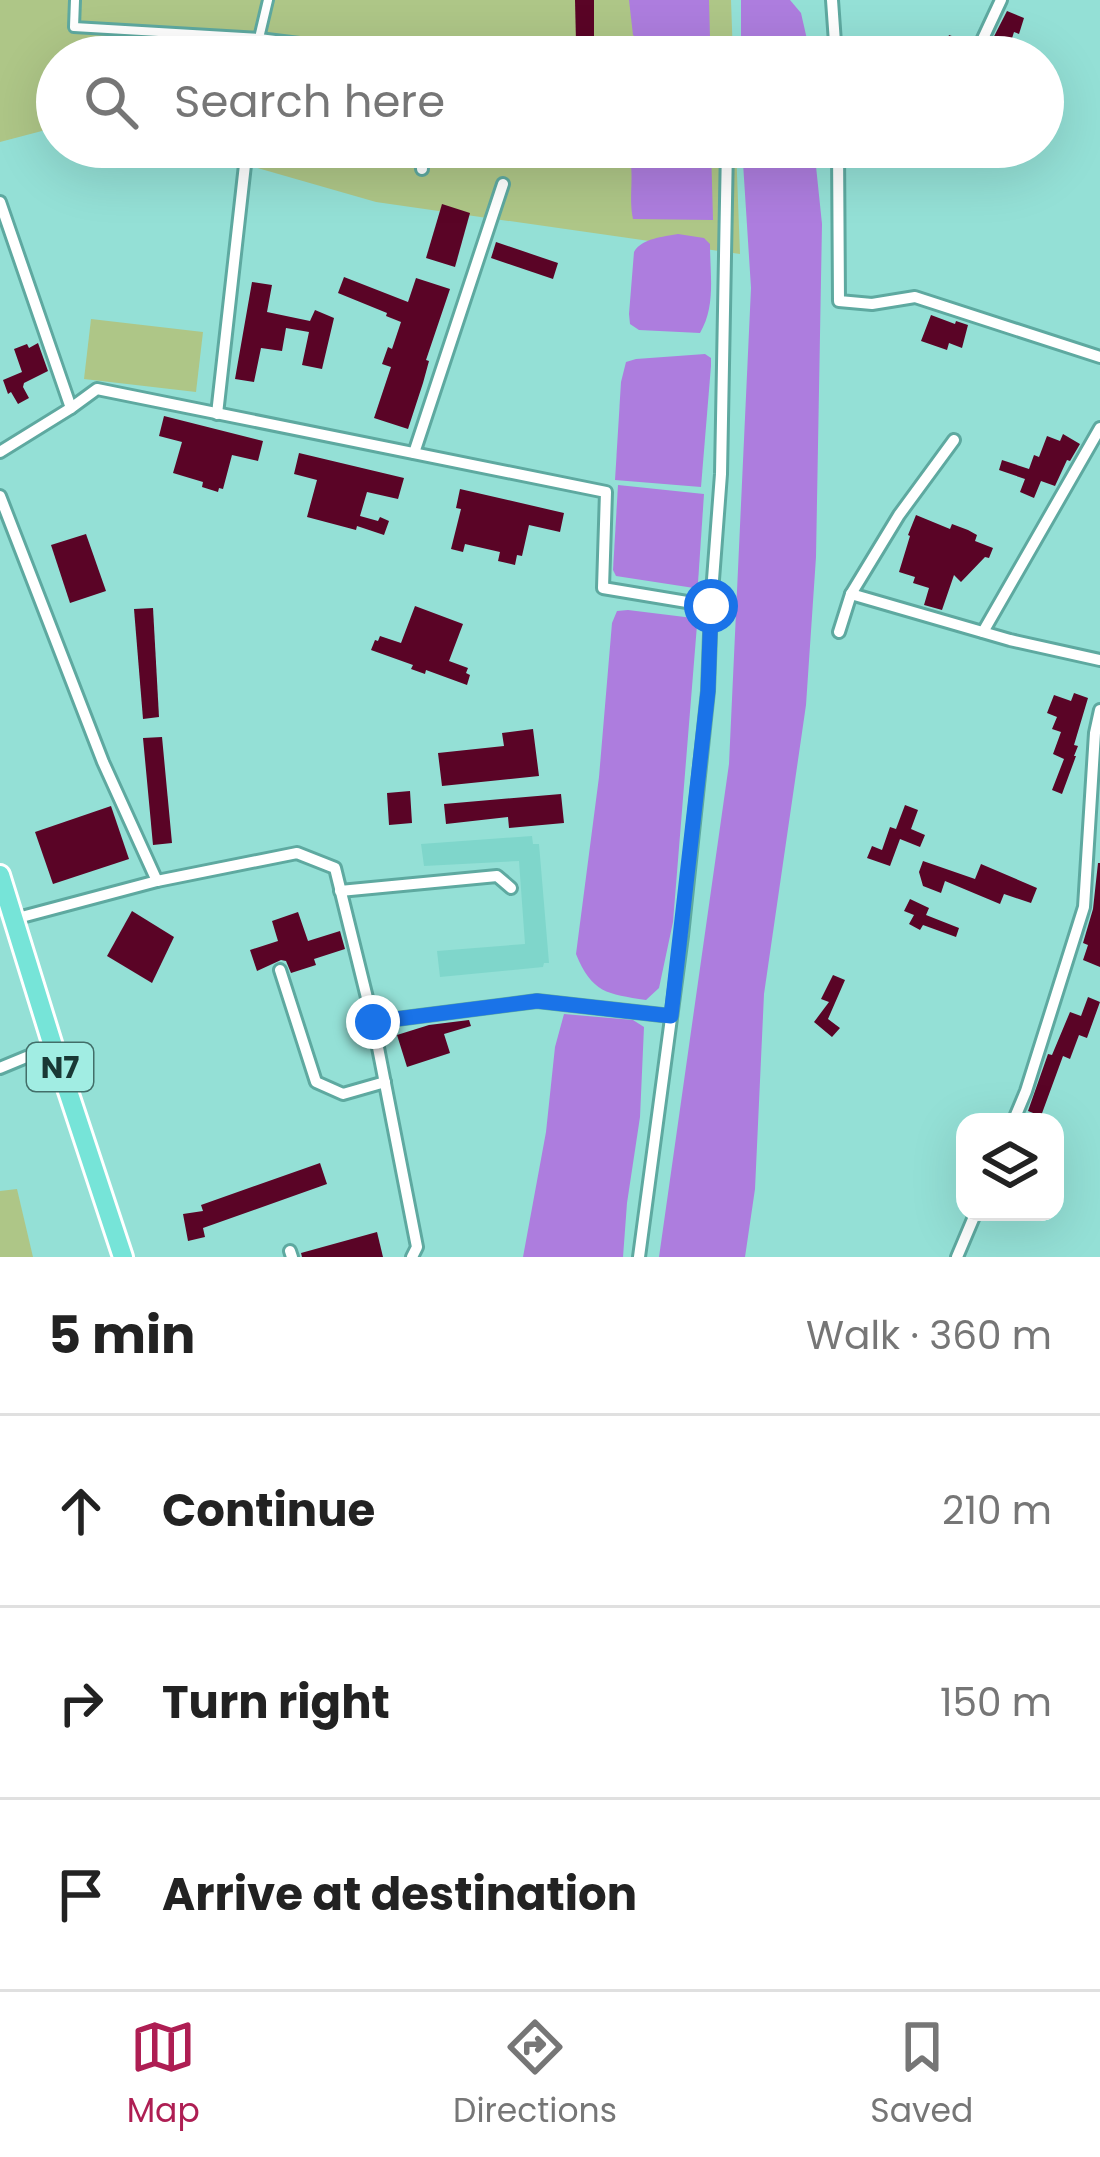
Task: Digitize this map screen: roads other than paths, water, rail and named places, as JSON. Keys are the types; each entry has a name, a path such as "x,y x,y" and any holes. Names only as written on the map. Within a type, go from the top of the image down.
{"highway":[{"name":"N7","path":"0,875 123,1257"}],"street":[{"path":"75,0 74,27 225,36"},
{"path":"259,36 268,0"},
{"path":"832,0 835,36"},
{"path":"984,36 1001,0"},
{"path":"217,414 245,168"},
{"path":"638,1257 708,691 721,473 727,168"},
{"path":"838,168 839,301 872,304 915,297 1100,357"},
{"path":"414,454 503,184"},
{"path":"0,202 71,408"},
{"path":"0,452 98,389 606,492 603,588 711,606"},
{"path":"983,632 1100,428"},
{"path":"839,632 851,594 899,515 954,440"},
{"path":"0,496 103,762 157,880"},
{"path":"851,594 1100,660"},
{"path":"1017,1113 1084,908 1100,710"},
{"path":"14,919 157,880 297,853 335,868 385,1082 417,1246 412,1257"},
{"path":"340,892 497,876 511,888"},
{"path":"280,970 316,1082 343,1094 385,1082"},
{"path":"373,1022 537,1001 671,1016"},
{"path":"0,1068 53,1046"},
{"path":"957,1257 972,1221"}]}
